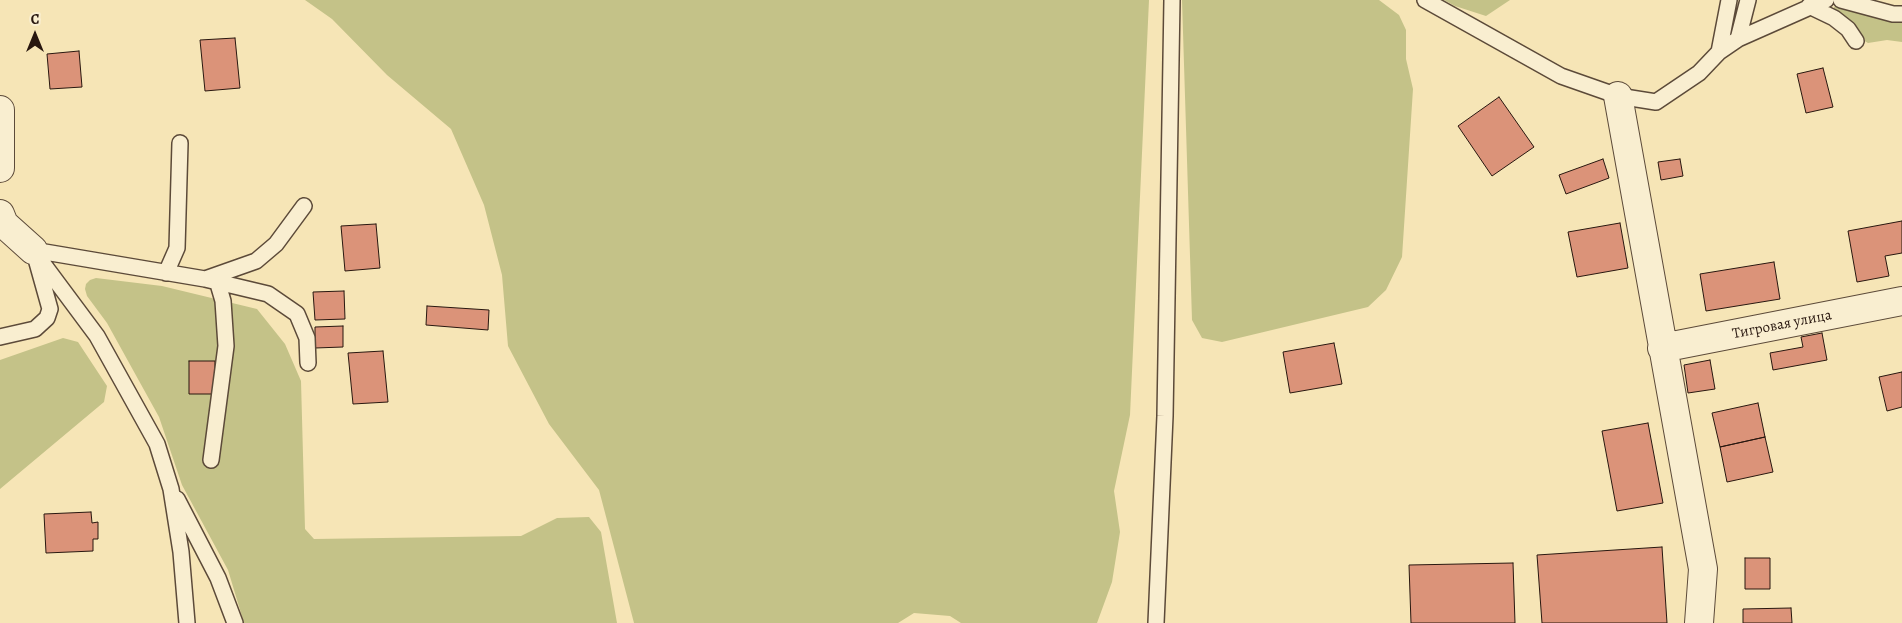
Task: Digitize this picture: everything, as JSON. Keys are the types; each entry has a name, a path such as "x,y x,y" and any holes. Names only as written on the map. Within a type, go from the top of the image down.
{"street":[{"path":"1618,96 1703,570 1699,623"},
{"path":"0,110 0,168"},
{"path":"0,214 4,224 33,250"},
{"name":"Тигровая улица","path":"1662,348 1902,301"}],"lane":[{"path":"1156,623 1165,416 1172,0"},
{"path":"1426,0 1561,76 1618,96 1656,102 1699,72 1719,52 1738,39 1826,0"},
{"path":"1719,52 1729,0"},
{"path":"1738,39 1748,0"},
{"path":"1841,0 1893,14 1902,14"},
{"path":"1809,6 1834,18 1848,29 1856,41"},
{"path":"166,273 176,248 180,143"},
{"path":"211,282 256,261 276,244 304,206"},
{"path":"33,250 166,273 268,294 297,314 307,338 308,363"},
{"path":"0,337 35,329 47,318 50,309 33,250"},
{"path":"33,250 97,336 157,444 171,489 181,552 187,623"},
{"path":"211,282 223,301 226,346 211,460"},
{"path":"171,489 218,578 235,623"}],"shaded area":[{"path":"305,0 1149,0 1130,415 1114,491 1120,532 1112,582 1097,623 961,623 950,616 914,613 898,623 634,623 599,490 549,424 508,346 502,275 484,205 451,129 387,75 332,19"},
{"path":"1182,0 1379,0 1399,15 1406,30 1406,59 1413,89 1402,257 1386,290 1368,307 1222,342 1202,338 1192,320"},
{"path":"1444,0 1510,0 1486,16 1455,6"},
{"path":"1840,4 1902,20 1902,42 1887,40 1868,43 1863,40 1834,11 1834,7"},
{"path":"96,278 162,286 257,309 285,344 301,381 305,529 314,539 521,536 557,518 589,517 601,532 617,623 244,623 228,570 182,485 159,417 107,323 87,296 86,284"},
{"path":"63,338 78,342 107,386 104,402 0,489 0,360"}],"building":[{"path":"235,38 240,88 205,91 200,40"},
{"path":"79,51 82,87 50,89 47,54"},
{"path":"1823,68 1833,107 1806,113 1797,74"},
{"path":"1499,97 1534,147 1492,176 1458,126"},
{"path":"1603,159 1609,178 1566,194 1559,175"},
{"path":"1680,159 1683,176 1661,180 1658,162"},
{"path":"1902,221 1902,253 1885,256 1889,276 1857,282 1848,231"},
{"path":"1620,223 1628,268 1577,277 1568,232"},
{"path":"376,224 380,268 345,271 341,226"},
{"path":"1774,262 1780,299 1706,311 1700,274"},
{"path":"344,291 345,319 315,320 313,292"},
{"path":"427,306 489,310 488,330 426,325"},
{"path":"343,326 343,347 315,348 315,327"},
{"path":"1822,333 1827,360 1773,370 1770,353 1803,347 1801,337"},
{"path":"1334,343 1342,384 1290,393 1283,352"},
{"path":"383,351 388,402 353,404 348,353"},
{"path":"1710,360 1715,389 1688,393 1684,365"},
{"path":"189,361 215,361 215,394 189,394"},
{"path":"1902,372 1902,407 1887,411 1879,377"},
{"path":"1758,403 1765,437 1720,447 1712,413"},
{"path":"1648,423 1663,503 1617,511 1602,431"},
{"path":"1765,437 1773,472 1727,482 1720,447"},
{"path":"91,512 92,523 98,522 98,539 93,539 93,551 46,553 44,514"},
{"path":"1662,547 1667,623 1542,623 1537,555"},
{"path":"1745,558 1770,558 1770,589 1745,589"},
{"path":"1513,563 1515,623 1411,623 1409,565"},
{"path":"1791,608 1792,623 1743,623 1743,609"}]}
